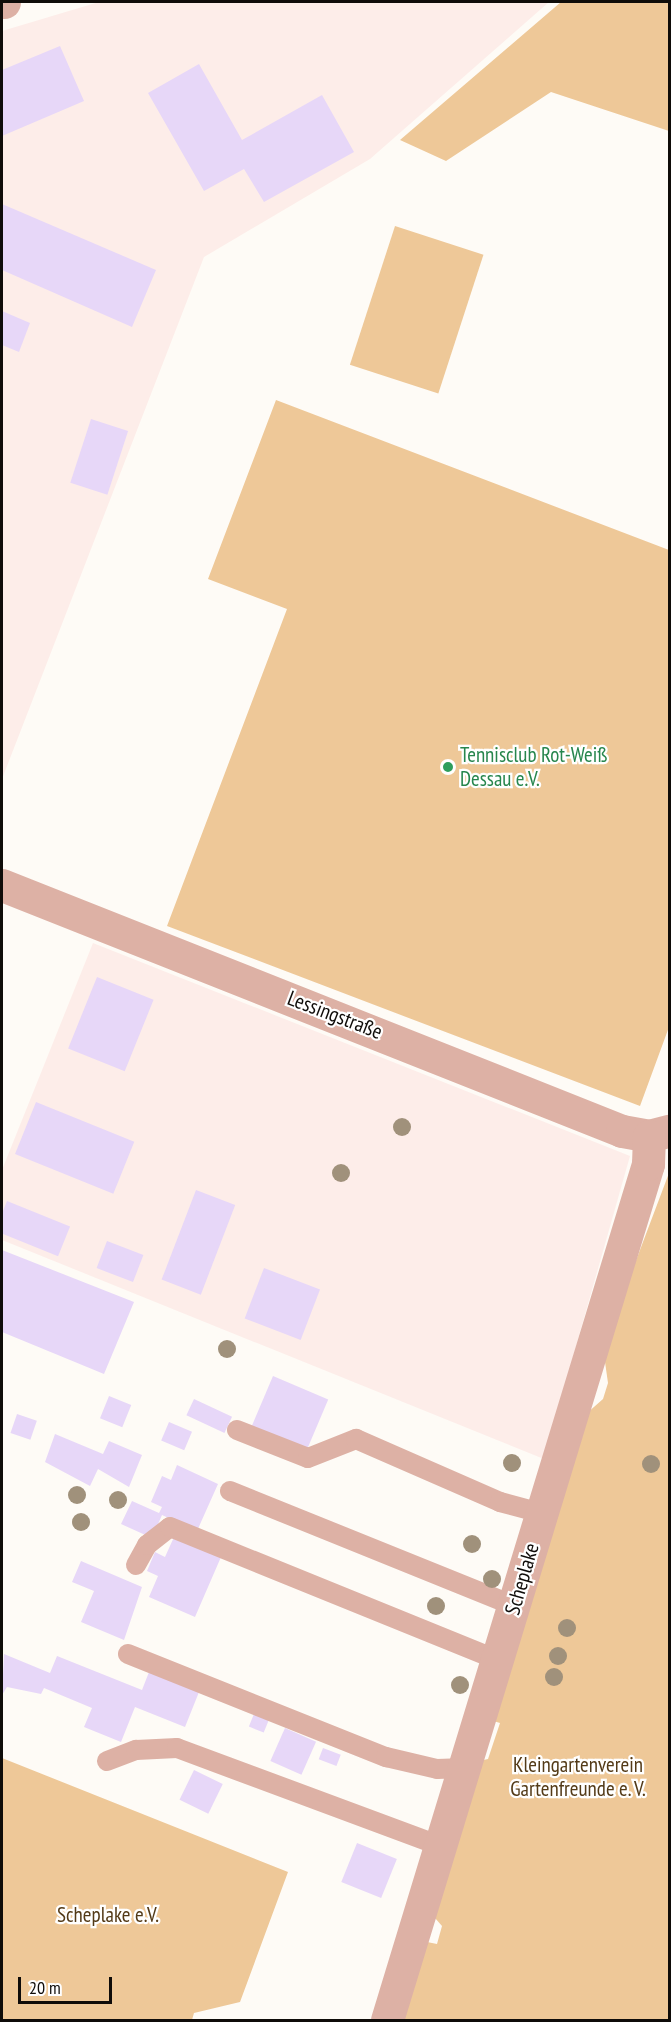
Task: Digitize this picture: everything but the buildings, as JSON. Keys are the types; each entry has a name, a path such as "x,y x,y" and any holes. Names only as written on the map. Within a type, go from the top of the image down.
{"street":[{"name":"Lessingstraße","path":"2,885 622,1131 659,1133"},
{"name":"Scheplake","path":"387,2020 659,1133"}],"lane":[{"path":"237,1430 308,1458 356,1439 500,1502 541,1513"},
{"path":"231,1491 514,1606"},
{"path":"136,1565 147,1545 170,1527 497,1660"},
{"path":"128,1653 386,1757 438,1769 465,1768"},
{"path":"107,1761 136,1750 177,1748 440,1846"}],"shaded area":[{"path":"99,2 549,2 370,159 204,257 2,779 2,31"},
{"path":"93,943 630,1156 544,1459 2,1240 2,1170"}],"green space":[{"path":"561,2 669,2 669,131 551,92 446,161 400,140"},
{"path":"395,226 483,255 438,394 350,365"},
{"name":"Tennisclub Rot-Weiß Dessau e.V.","path":"276,400 669,550 669,1027 640,1106 167,926 287,609 208,579"},
{"name":"Kleingartenverein Gartenfreunde e. V.","path":"669,1173 669,2020 398,2020 422,1941 437,1944 442,1926 435,1918 479,1761 488,1759 500,1723 490,1720 586,1414 603,1399 608,1383 603,1348"},
{"name":"Scheplake e.V.","path":"2,1758 288,1872 240,2002 194,2013 192,2020 2,2020"}],"place":[{"name":"Tennisclub Rot-Weiß Dessau e.V.","path":"448,767"}]}
